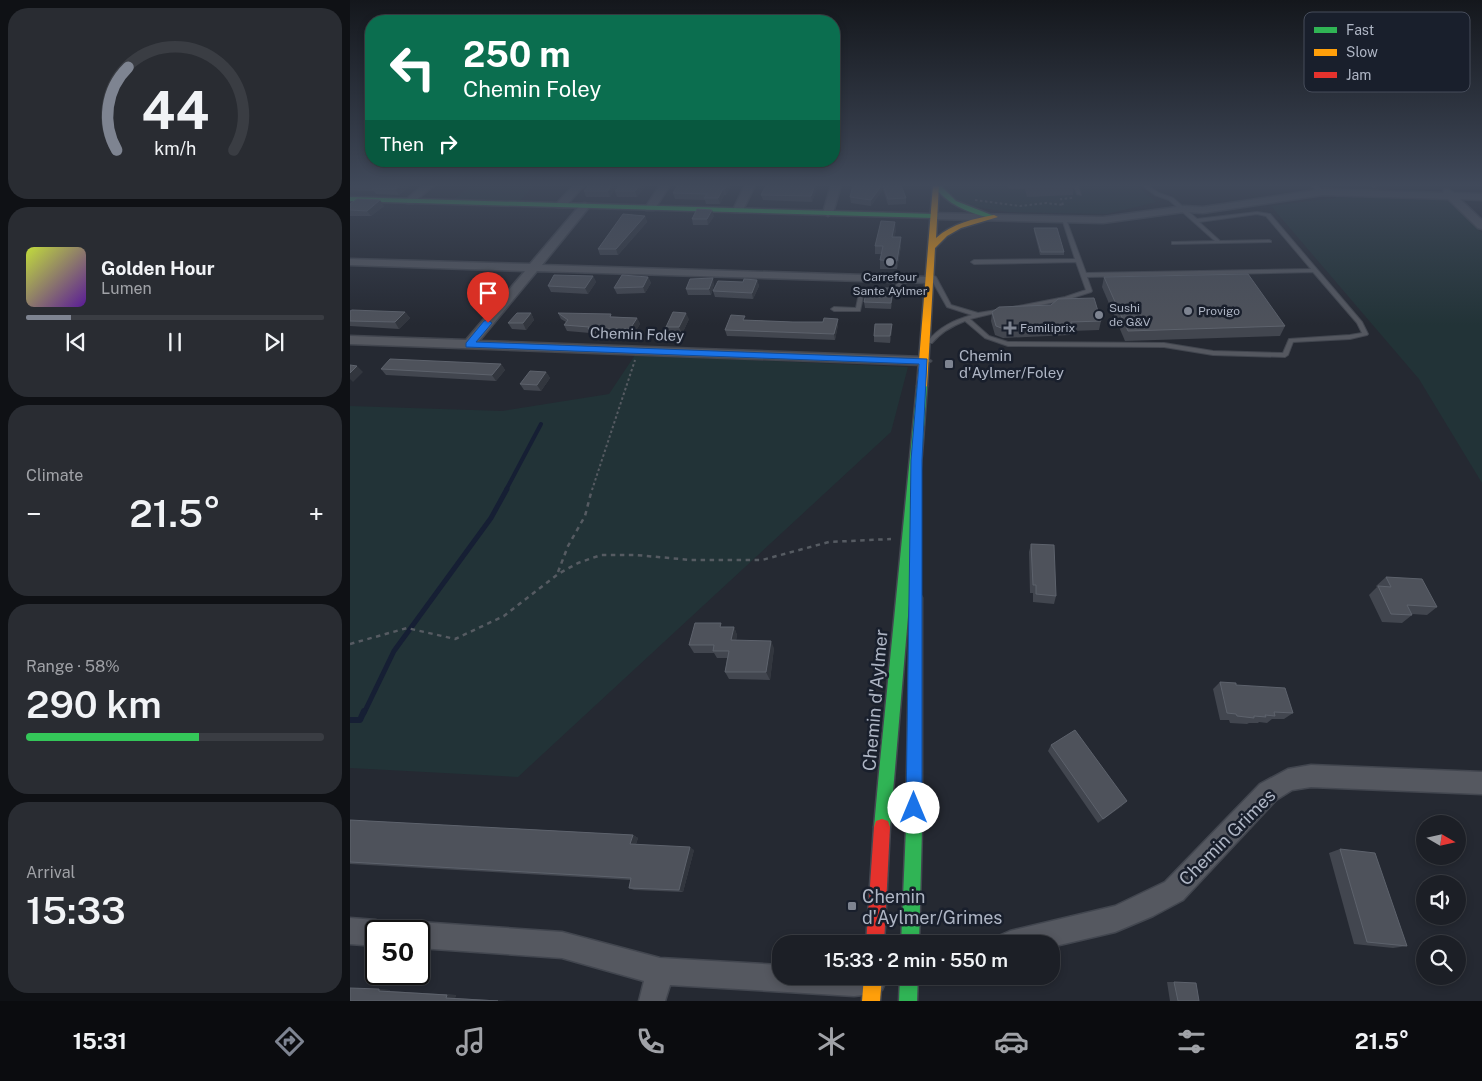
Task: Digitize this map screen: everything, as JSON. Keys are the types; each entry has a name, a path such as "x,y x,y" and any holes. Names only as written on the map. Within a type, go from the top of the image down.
{"main road":[{"name":"Chemin d'Aylmer","path":"876,935 887,752 917,460 933,232"},
{"path":"932,248 946,232"},
{"name":"Chemin d'Aylmer","path":"910,935 914,828 917,460"},
{"path":"908,1001 909,985"}],"street":[{"path":"469,345 564,232"},
{"path":"350,262 900,279 930,275"},
{"name":"Chemin Foley","path":"350,340 639,351 924,356"},
{"name":"Chemin Grimes","path":"1048,935 1115,919 1144,907 1174,891 1268,792 1288,780 1311,776 1482,783"},
{"path":"350,931 365,932"},
{"path":"430,936 562,945 637,966 660,970 772,978"},
{"path":"652,1001 660,970"}],"lane":[{"path":"924,356 941,329 977,315 1066,298 1086,293 1090,290 1069,232"},
{"path":"1208,232 1219,242"},
{"path":"967,320 987,337 1008,344 1164,345 1213,353 1285,355 1291,340 1350,337 1365,334 1360,323 1282,232"},
{"path":"1174,243 1269,241"},
{"path":"974,262 1079,260"},
{"path":"1085,275 1315,270"},
{"path":"930,275 949,306 977,315"},
{"path":"834,309 858,310 864,278"},
{"path":"862,290 898,291 900,279"}],"path":[{"path":"558,574 568,546 584,516 596,475 639,351"},
{"path":"350,644 407,628 455,638 504,616 558,574 578,563 601,555 636,555 691,560 762,560 829,542 881,538 909,539"}],"shaded area":[{"path":"1293,232 1482,233 1482,483 1419,379"},
{"path":"635,355 908,367 891,432 518,777 350,768 350,406 502,411 609,394"}],"building":[{"path":"610,232 631,232 616,249 598,249"},
{"path":"878,232 893,232 892,237 901,237 897,261 880,260 883,246 875,246"},
{"path":"1035,232 1058,232 1064,252 1041,252"},
{"name":"Provigo","path":"1248,274 1285,326 1128,331 1104,277"},
{"path":"554,275 593,276 585,288 548,286"},
{"path":"622,275 648,277 643,287 614,288"},
{"path":"713,278 709,289 686,289 690,279"},
{"path":"744,279 757,280 752,293 713,291 718,281 743,282"},
{"path":"867,288 893,288 891,303 864,302"},
{"path":"1094,298 1101,321 1071,322 1072,326 1004,329 996,326 992,312 999,307 1051,305 1058,299"},
{"path":"350,311 405,312 395,322 350,321"},
{"path":"673,312 686,313 679,327 666,327"},
{"path":"517,313 531,313 523,323 508,323"},
{"path":"558,313 611,314 610,317 637,318 630,329 588,329 589,327 564,325 568,320"},
{"path":"731,315 745,316 743,320 793,322 823,322 824,318 838,319 834,334 725,330"},
{"path":"875,324 892,324 890,336 874,336"},
{"path":"390,359 501,364 492,375 381,369"},
{"path":"350,365 357,366 350,373"},
{"path":"530,371 546,372 537,385 520,384"},
{"path":"1031,544 1054,545 1056,596 1036,594 1036,585 1033,585"},
{"path":"1386,577 1422,579 1437,607 1407,605 1412,615 1391,614 1378,586 1391,587"},
{"path":"695,623 721,623 720,627 734,627 731,640 771,641 766,672 725,672 729,651 713,651 714,645 689,645"},
{"path":"1220,682 1236,683 1236,685 1285,688 1293,713 1274,712 1275,716 1254,716 1254,718 1227,713"},
{"path":"1075,730 1127,801 1103,819 1051,745"},
{"path":"350,820 633,835 630,844 690,847 679,890 629,888 631,878 350,862"},
{"path":"1340,849 1375,853 1407,946 1367,942"},
{"path":"1174,982 1196,983 1199,1001 1178,1001"},
{"path":"350,988 447,995 446,998 498,1001 350,1001"}],"waterway":[{"path":"506,490 541,424"},
{"path":"364,713 394,651 491,518 507,489"},
{"path":"350,720 360,720 364,711"}],"traffic: fast":[{"path":"882,827 922,386"},
{"path":"910,935 914,828 916,598"},
{"path":"908,1001 909,985"}],"traffic: slow":[{"path":"922,386 933,232"},
{"path":"931,248 949,232"},
{"path":"871,1001 872,985"}],"traffic: jam":[{"path":"876,935 882,827"}],"place":[{"name":"Carrefour Sante Aylmer","path":"890,262"},
{"name":"Provigo","path":"1188,311"},
{"name":"Sushi de G&V","path":"1099,315"},
{"name":"Familiprix","path":"1010,328"},
{"name":"Chemin d'Aylmer/Foley","path":"949,364"},
{"name":"Chemin d'Aylmer/Grimes","path":"852,906"}],"route":[{"path":"488,323 469,345 924,361 917,460 914,808"}]}
